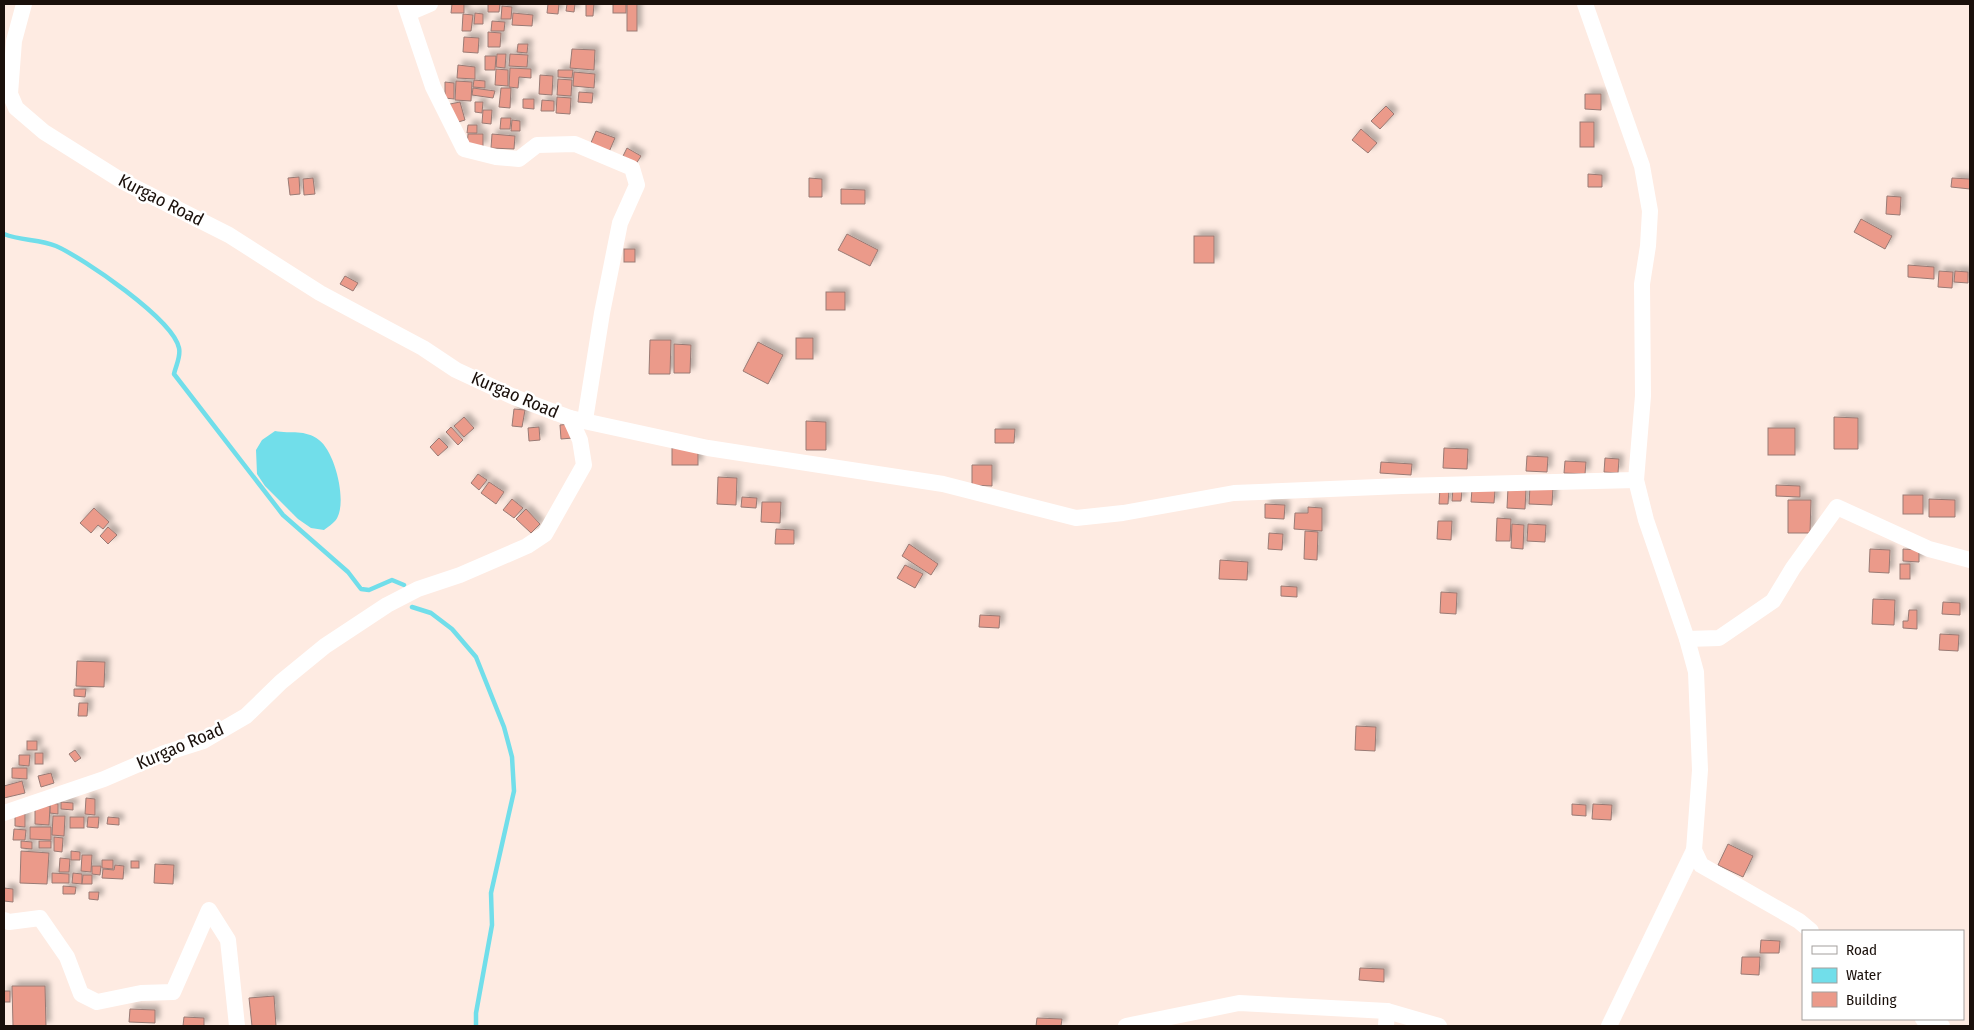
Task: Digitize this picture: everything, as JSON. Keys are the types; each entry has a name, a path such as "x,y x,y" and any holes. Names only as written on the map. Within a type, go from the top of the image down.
{"street":[{"name":"Kurgao Road","path":"4,813 104,780 162,754 203,741 246,716 281,682 325,646 386,604 418,589 460,575 527,546 545,534 584,466 577,419 514,397 456,370 423,348 320,293 229,235 122,181 44,132 16,108 10,94 14,42 24,4"},
{"path":"430,4 407,8 433,87 464,150 496,157 519,159 537,145 575,144 632,168 637,185 620,223 602,313 577,419 708,448 943,484 1076,518 1123,513 1234,493 1402,486 1636,480"},
{"path":"1585,4 1642,166 1650,211 1648,246 1642,284 1643,396 1636,480 1646,520 1687,639 1696,672 1699,711 1700,770 1694,850 1609,1026"},
{"path":"1687,639 1719,638 1773,601 1793,568 1837,507 1929,549 1970,560"},
{"path":"1694,850 1701,865 1799,921 1810,930"},
{"path":"4,920 9,922 40,918 67,957 81,994 97,1002 141,993 173,992 209,910 228,940 237,1026"},
{"path":"1126,1026 1239,1003 1439,1026"},
{"path":"1926,1020 1942,1026"}],"water":[{"path":"275,431 308,434 319,440 330,454 338,476 341,498 336,520 324,530 311,528 298,519 265,486 257,474 256,450 262,440"}],"building":[{"path":"452,4 464,4 464,13 451,13"},
{"path":"488,4 500,4 499,12 488,12"},
{"path":"548,4 559,4 558,14 547,13"},
{"path":"567,4 575,4 574,12 566,11"},
{"path":"586,4 594,4 593,16 586,16"},
{"path":"613,4 626,4 626,13 613,13"},
{"path":"627,4 637,4 637,31 627,31"},
{"path":"502,6 512,7 511,19 501,19"},
{"path":"475,13 483,14 483,24 474,24"},
{"path":"513,13 533,15 532,26 512,25"},
{"path":"463,14 473,15 471,31 462,31"},
{"path":"492,21 505,22 504,31 491,31"},
{"path":"488,32 501,33 500,47 488,47"},
{"path":"464,37 479,38 478,53 463,52"},
{"path":"518,44 528,44 527,53 517,52"},
{"path":"572,49 595,50 594,70 570,68"},
{"path":"497,54 506,54 505,68 496,67"},
{"path":"510,54 528,55 527,67 509,66"},
{"path":"485,56 496,56 495,70 485,70"},
{"path":"458,65 475,67 475,79 457,78"},
{"path":"510,68 531,69 531,78 519,77 518,88 509,87"},
{"path":"496,69 508,70 508,86 495,85"},
{"path":"558,70 573,70 572,78 558,77"},
{"path":"574,72 595,74 594,88 573,86"},
{"path":"540,75 553,76 552,95 539,94"},
{"path":"558,79 572,80 571,96 557,95"},
{"path":"474,80 485,81 485,88 473,87"},
{"path":"456,81 472,82 471,101 455,100"},
{"path":"445,82 454,83 454,99 445,98"},
{"path":"473,88 495,91 493,98 472,95"},
{"path":"501,88 511,88 510,108 499,107"},
{"path":"579,92 593,93 592,103 578,102"},
{"path":"1585,94 1601,94 1601,110 1585,109"},
{"path":"557,97 571,98 570,114 556,113"},
{"path":"523,99 534,99 534,109 523,108"},
{"path":"542,100 554,101 554,111 541,111"},
{"path":"460,102 465,120 455,123 450,104"},
{"path":"475,102 483,102 482,113 475,112"},
{"path":"1386,106 1394,114 1380,129 1371,121"},
{"path":"483,110 492,110 491,124 482,123"},
{"path":"501,118 511,118 510,129 500,129"},
{"path":"512,120 520,121 520,131 511,131"},
{"path":"1580,122 1594,122 1594,147 1580,147"},
{"path":"468,125 477,125 477,133 467,133"},
{"path":"1361,129 1377,143 1368,153 1352,140"},
{"path":"596,131 615,138 609,152 590,145"},
{"path":"468,134 483,134 483,147 467,147"},
{"path":"492,134 515,136 514,149 491,148"},
{"path":"627,148 641,156 636,164 623,156"},
{"path":"1588,174 1602,175 1602,187 1588,187"},
{"path":"299,177 300,194 290,195 288,178"},
{"path":"313,178 315,194 304,195 303,179"},
{"path":"809,178 822,179 822,197 809,197"},
{"path":"1952,178 1970,179 1970,189 1951,187"},
{"path":"841,189 865,190 865,204 841,204"},
{"path":"1887,196 1901,197 1900,215 1886,214"},
{"path":"1861,219 1892,236 1885,249 1854,232"},
{"path":"847,234 878,250 870,266 838,250"},
{"path":"1194,236 1214,236 1214,263 1194,263"},
{"path":"624,249 635,249 635,262 624,262"},
{"path":"1908,265 1934,267 1934,279 1908,277"},
{"path":"1939,271 1953,272 1952,288 1938,287"},
{"path":"1955,271 1968,272 1968,283 1954,282"},
{"path":"345,276 358,283 353,291 340,284"},
{"path":"826,292 845,292 845,310 826,310"},
{"path":"796,338 813,338 813,359 796,359"},
{"path":"650,340 671,340 670,374 649,374"},
{"path":"758,342 783,355 768,384 743,371"},
{"path":"674,344 691,345 690,373 674,373"},
{"path":"514,409 525,410 522,427 512,426"},
{"path":"464,417 474,428 464,437 454,426"},
{"path":"1834,417 1858,418 1858,449 1834,449"},
{"path":"806,421 826,422 826,450 806,450"},
{"path":"571,424 573,438 561,439 560,425"},
{"path":"451,427 463,440 458,445 446,432"},
{"path":"539,427 540,440 529,441 528,428"},
{"path":"1768,428 1795,428 1795,455 1768,455"},
{"path":"995,429 1015,429 1014,443 995,443"},
{"path":"439,438 448,447 438,456 430,447"},
{"path":"672,448 698,448 698,465 672,465"},
{"path":"1444,448 1468,449 1467,469 1443,468"},
{"path":"1527,456 1548,457 1547,472 1526,471"},
{"path":"1605,458 1619,459 1618,473 1604,472"},
{"path":"1565,461 1586,462 1585,474 1564,473"},
{"path":"1381,462 1412,464 1411,475 1380,473"},
{"path":"972,465 992,465 992,486 972,485"},
{"path":"478,474 487,480 479,490 471,483"},
{"path":"718,477 737,478 736,505 717,504"},
{"path":"489,482 504,492 496,504 481,493"},
{"path":"1776,485 1800,486 1800,497 1776,496"},
{"path":"1530,486 1553,487 1552,505 1529,504"},
{"path":"1440,488 1449,489 1448,504 1439,504"},
{"path":"1453,488 1462,489 1461,501 1452,501"},
{"path":"1508,488 1526,489 1525,509 1507,508"},
{"path":"1472,489 1495,490 1494,503 1471,502"},
{"path":"1903,495 1923,495 1923,514 1903,514"},
{"path":"742,497 757,498 756,508 741,507"},
{"path":"512,499 523,508 514,518 503,510"},
{"path":"1929,499 1955,500 1955,517 1929,517"},
{"path":"1788,500 1811,500 1810,533 1788,533"},
{"path":"762,502 781,502 780,523 761,522"},
{"path":"1265,504 1285,505 1284,519 1265,518"},
{"path":"1308,507 1322,508 1322,531 1294,529 1295,513 1308,513"},
{"path":"94,508 109,522 103,529 98,525 91,533 80,523"},
{"path":"526,509 540,524 531,533 516,519"},
{"path":"1497,518 1511,519 1510,541 1496,541"},
{"path":"1438,521 1452,521 1451,540 1437,539"},
{"path":"1512,524 1524,525 1523,549 1511,548"},
{"path":"1528,524 1546,525 1545,542 1527,541"},
{"path":"108,527 117,535 108,544 100,536"},
{"path":"776,529 794,530 794,544 775,544"},
{"path":"1305,531 1318,532 1317,560 1304,559"},
{"path":"1269,533 1283,534 1282,550 1268,549"},
{"path":"909,544 938,564 931,575 902,556"},
{"path":"1870,549 1890,550 1889,573 1869,572"},
{"path":"1903,549 1919,550 1919,562 1903,561"},
{"path":"1220,560 1248,562 1247,580 1219,579"},
{"path":"1900,564 1910,564 1910,579 1900,579"},
{"path":"905,565 923,574 915,588 897,578"},
{"path":"1281,586 1297,587 1297,597 1281,596"},
{"path":"1441,592 1457,593 1456,614 1440,613"},
{"path":"1873,599 1895,600 1894,625 1872,624"},
{"path":"1943,602 1960,603 1960,615 1942,614"},
{"path":"1909,610 1917,610 1917,629 1903,628 1903,621 1908,621"},
{"path":"980,615 1000,616 999,628 979,627"},
{"path":"1940,634 1959,635 1958,651 1939,650"},
{"path":"77,661 105,662 104,687 76,686"},
{"path":"74,689 86,689 85,697 74,696"},
{"path":"79,703 88,703 87,716 78,716"},
{"path":"1356,726 1376,727 1375,751 1355,750"},
{"path":"27,741 37,741 37,750 27,750"},
{"path":"75,750 81,758 75,762 69,754"},
{"path":"35,753 43,753 43,764 35,764"},
{"path":"19,755 30,755 29,766 19,765"},
{"path":"12,768 27,768 27,779 12,778"},
{"path":"51,773 54,783 41,787 38,776"},
{"path":"22,781 25,793 4,798 4,786"},
{"path":"86,798 95,799 95,815 85,814"},
{"path":"61,802 73,803 73,810 61,809"},
{"path":"50,803 58,804 58,814 50,813"},
{"path":"1572,804 1586,805 1586,816 1572,815"},
{"path":"1593,804 1612,805 1611,820 1592,819"},
{"path":"35,806 50,806 49,825 35,824"},
{"path":"15,813 25,814 25,827 15,826"},
{"path":"53,816 65,816 64,836 52,835"},
{"path":"70,817 84,817 84,828 70,828"},
{"path":"88,817 99,817 98,828 87,827"},
{"path":"108,817 119,818 119,825 107,824"},
{"path":"30,827 51,827 51,840 30,839"},
{"path":"14,829 26,830 25,840 13,840"},
{"path":"54,837 63,838 62,852 54,851"},
{"path":"21,841 32,842 32,849 21,848"},
{"path":"39,841 51,841 51,848 39,848"},
{"path":"1728,844 1753,856 1743,877 1718,865"},
{"path":"21,851 49,853 47,884 20,883"},
{"path":"71,851 80,852 80,860 71,860"},
{"path":"82,855 92,855 91,872 81,871"},
{"path":"60,858 70,859 69,872 59,872"},
{"path":"102,860 113,860 113,869 102,868"},
{"path":"131,861 139,861 139,868 131,868"},
{"path":"155,864 174,865 173,884 154,883"},
{"path":"115,865 124,866 123,879 102,878 103,869 114,870"},
{"path":"92,866 101,866 100,875 92,874"},
{"path":"52,873 69,874 69,883 52,883"},
{"path":"73,873 82,874 82,884 72,883"},
{"path":"83,875 92,875 92,884 82,884"},
{"path":"63,886 76,887 75,894 63,894"},
{"path":"4,888 13,889 13,902 4,901"},
{"path":"89,892 99,892 98,900 89,899"},
{"path":"1761,940 1780,941 1779,953 1760,953"},
{"path":"1742,957 1760,957 1759,975 1741,974"},
{"path":"1360,968 1384,969 1384,982 1359,980"},
{"path":"12,986 45,986 46,1026 13,1026"},
{"path":"4,991 10,991 10,1002 4,1002"},
{"path":"274,996 276,1026 252,1026 249,998"},
{"path":"130,1009 155,1010 155,1023 129,1022"},
{"path":"184,1017 204,1018 204,1026 183,1026"},
{"path":"1037,1018 1062,1019 1061,1026 1036,1026"}],"waterway":[{"path":"4,234 56,246 86,263 145,306 173,336 179,348 179,358 174,374 283,515 348,572 361,589 369,590 392,580 404,585"},
{"path":"412,607 431,613 452,629 476,657 504,727 512,757 514,791 491,893 492,925 476,1013 476,1026"}]}
